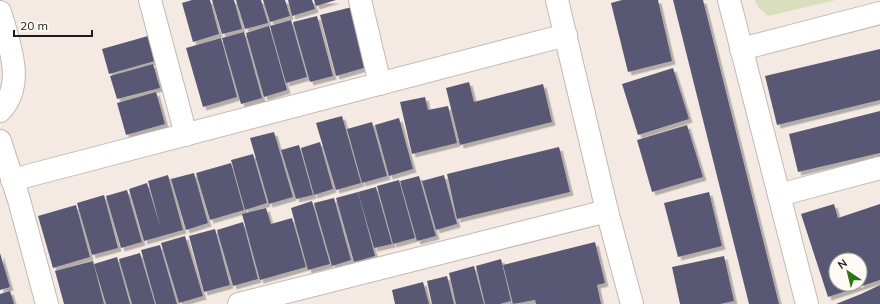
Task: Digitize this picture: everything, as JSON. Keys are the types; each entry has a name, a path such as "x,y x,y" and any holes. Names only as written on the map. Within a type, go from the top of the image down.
{"street":[{"path":"150,0 186,135"},
{"path":"360,0 380,84"},
{"path":"558,0 607,211 632,304"},
{"path":"729,0 807,304"},
{"path":"0,12 14,70 12,90 5,107 0,112"},
{"path":"741,49 880,13"},
{"path":"12,180 566,35"},
{"path":"0,141 19,200 47,304"},
{"path":"779,195 880,168"},
{"path":"239,304 607,211"}],"green space":[{"path":"755,0 836,0 768,16 758,7"}],"building":[{"path":"192,0 210,0 219,34 193,42 182,3"},
{"path":"212,0 234,0 242,29 222,34"},
{"path":"236,0 261,0 268,23 245,29"},
{"path":"263,0 285,0 290,16 270,22"},
{"path":"288,0 312,0 315,9 292,16"},
{"path":"314,0 336,0 316,6"},
{"path":"622,0 658,0 672,61 628,72 611,3"},
{"path":"673,0 703,0 779,304 749,304"},
{"path":"352,7 367,67 336,76 320,15"},
{"path":"317,16 333,76 310,82 293,22"},
{"path":"291,20 307,77 286,83 270,26"},
{"path":"269,26 287,90 264,97 246,33"},
{"path":"244,32 262,98 241,104 222,38"},
{"path":"155,34 162,59 109,74 102,49"},
{"path":"221,38 237,97 203,107 186,48"},
{"path":"880,49 880,100 777,125 765,76"},
{"path":"153,64 160,88 117,99 110,76"},
{"path":"673,68 689,119 638,135 622,84"},
{"path":"469,82 474,102 543,84 552,122 460,145 446,88"},
{"path":"156,92 165,124 126,135 117,103"},
{"path":"425,97 428,110 448,106 457,143 412,154 400,102"},
{"path":"880,111 880,153 798,172 789,134"},
{"path":"342,116 361,183 336,190 316,123"},
{"path":"399,118 413,169 389,176 375,125"},
{"path":"372,122 387,176 362,183 347,129"},
{"path":"687,125 703,177 652,192 637,140"},
{"path":"274,132 293,197 269,204 250,138"},
{"path":"320,142 333,189 314,195 301,148"},
{"path":"299,145 313,195 296,199 281,150"},
{"path":"559,147 570,192 457,219 447,174"},
{"path":"253,154 267,203 245,210 231,160"},
{"path":"231,163 244,210 210,220 196,173"},
{"path":"194,173 208,223 186,230 171,179"},
{"path":"168,175 183,230 144,241 129,189 147,183 161,229 148,181"},
{"path":"444,175 457,224 436,230 422,181"},
{"path":"419,176 436,236 417,241 400,181"},
{"path":"399,180 415,238 393,244 377,186"},
{"path":"376,187 392,244 374,248 358,192"},
{"path":"127,190 142,242 121,248 106,196"},
{"path":"358,192 375,256 354,262 336,198"},
{"path":"709,192 722,246 678,257 664,203"},
{"path":"104,195 118,248 92,255 77,203"},
{"path":"334,198 351,260 332,266 314,203"},
{"path":"312,201 330,264 308,270 291,208"},
{"path":"834,204 838,218 880,204 880,280 868,284 868,252 828,252 828,292 843,292 828,297 801,214"},
{"path":"76,205 90,257 53,268 38,216"},
{"path":"266,208 271,224 292,218 306,267 260,280 242,214"},
{"path":"243,222 258,279 233,286 217,230"},
{"path":"215,229 230,285 204,292 189,236"},
{"path":"185,236 203,296 179,303 161,243"},
{"path":"595,242 605,283 597,285 601,304 536,304 535,300 513,304 503,265"},
{"path":"160,245 177,304 156,304 141,250"},
{"path":"0,253 10,287 0,290"},
{"path":"140,253 155,304 132,304 119,259"},
{"path":"724,256 734,301 720,304 680,304 672,267"},
{"path":"117,257 130,304 106,304 94,264"},
{"path":"501,259 511,301 500,304 485,304 476,266"},
{"path":"93,261 104,304 64,304 55,271"},
{"path":"474,266 484,304 456,304 449,273"},
{"path":"447,276 454,304 432,304 427,281"},
{"path":"423,282 429,304 395,304 392,290"},
{"path":"880,285 880,304 836,304 868,292"},
{"path":"10,291 14,304 0,304 0,294"}]}
